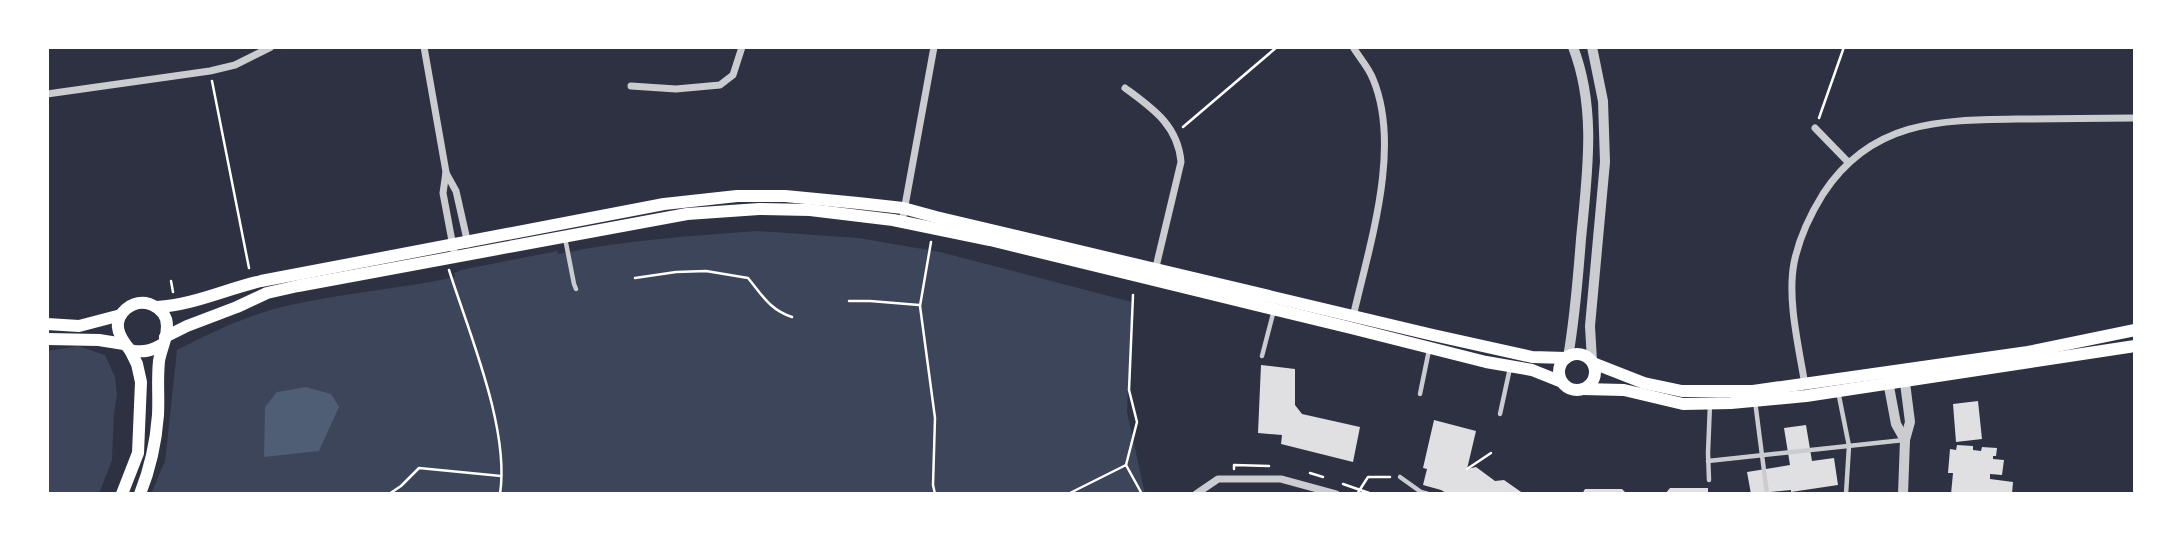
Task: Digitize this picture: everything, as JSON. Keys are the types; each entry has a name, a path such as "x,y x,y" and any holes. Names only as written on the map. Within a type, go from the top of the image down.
{"main road":[{"path":"121,494 138,453 141,382 137,364 119,336 117,327 121,315 131,305 139,303 157,307 184,304 261,281 664,205 737,196 785,196 904,208 1154,274 1431,341 1532,357 1567,357 1580,354 1592,362 1644,383 1710,398"},
{"path":"47,339 99,340 140,353 150,351 187,326 267,293 451,261 649,220 739,209 810,210 902,222 1154,274"},
{"path":"140,494 156,434 158,374 167,322 157,307"},
{"path":"47,324 79,326 121,315"},
{"path":"1904,376 2135,330"},
{"path":"1431,341 1510,367 1532,370 1570,389 1624,390 1683,404 1710,398 1805,390 2135,346"},
{"path":"1562,383 1560,368 1567,357"},
{"path":"1583,390 1594,380 1596,369 1592,362"}],"street":[{"path":"47,94 210,71 235,65 271,47"},
{"path":"424,47 446,172 456,191 471,255"},
{"path":"631,86 676,89 720,85 733,75 742,47"},
{"path":"902,222 934,47"},
{"path":"1352,322 1385,164 1382,116 1373,78 1353,47"},
{"path":"1567,357 1574,316 1590,142 1586,101 1573,47"},
{"path":"1592,47 1603,101 1605,162 1590,326 1592,362"},
{"path":"1125,88 1158,113 1180,147 1181,162 1154,274"},
{"path":"1805,390 1793,298 1793,264 1802,233 1815,206 1848,162 1875,144 1900,132 1927,124 1957,120 2135,118"},
{"path":"1815,128 1848,162"},
{"path":"446,172 443,192 453,244 451,261"},
{"path":"1903,494 1905,440 1910,422 1904,376"},
{"path":"1888,378 1896,424 1905,440"},
{"path":"1196,494 1218,479 1281,479 1336,494"}],"lane":[{"path":"565,237 576,289"},
{"path":"1262,356 1275,304"},
{"path":"1420,394 1431,341"},
{"path":"1500,414 1510,367"},
{"path":"1837,386 1849,446 1846,494"},
{"path":"1754,396 1767,494"},
{"path":"1709,480 1710,398"},
{"path":"1708,461 1905,440"},
{"path":"1400,477 1428,494"}],"path":[{"path":"1174,135 1277,47"},
{"path":"1815,128 1844,47"},
{"path":"210,71 249,268"},
{"path":"931,242 920,306 934,418 935,494"},
{"path":"451,261 486,383 497,432 502,476 499,494"},
{"path":"635,278 706,271 748,278 765,301 778,312 792,317"},
{"path":"1133,295 1129,390 1137,422 1126,465 1142,494"},
{"path":"849,301 920,306"},
{"path":"1467,469 1491,453"},
{"path":"1068,494 1126,465"},
{"path":"389,494 419,468 502,476"},
{"path":"1357,494 1368,477 1400,477"}],"shaded area":[{"path":"757,231 859,238 940,252 1132,302 1127,412 1145,494 151,494 165,461 177,350 230,325 286,306 455,277 454,273 461,270 557,251 558,254 632,242"},
{"path":"78,346 105,355 115,377 117,395 112,460 99,494 47,494 47,351"},
{"path":"306,387 331,394 339,407 319,451 264,457 265,407 277,392"}],"building":[{"path":"1261,365 1295,369 1295,405 1302,414 1360,427 1353,462 1281,444 1282,435 1258,433"},
{"path":"1978,401 1982,439 1956,442 1953,404"},
{"path":"1434,420 1476,431 1467,469 1476,467 1495,481 1504,480 1524,494 1448,494 1423,485 1427,469 1423,468"},
{"path":"1806,425 1812,461 1834,458 1838,485 1791,492 1751,494 1747,472 1790,465 1784,428"},
{"path":"1957,445 1973,446 1973,450 1981,451 1982,447 1997,448 1993,459 2004,460 2002,475 1990,474 1990,479 2013,482 2012,494 1951,494 1953,473 1948,473 1950,449 1956,450"},
{"path":"1670,488 1708,488 1708,494 1665,494"},
{"path":"1585,489 1622,489 1627,494 1582,494"}]}
